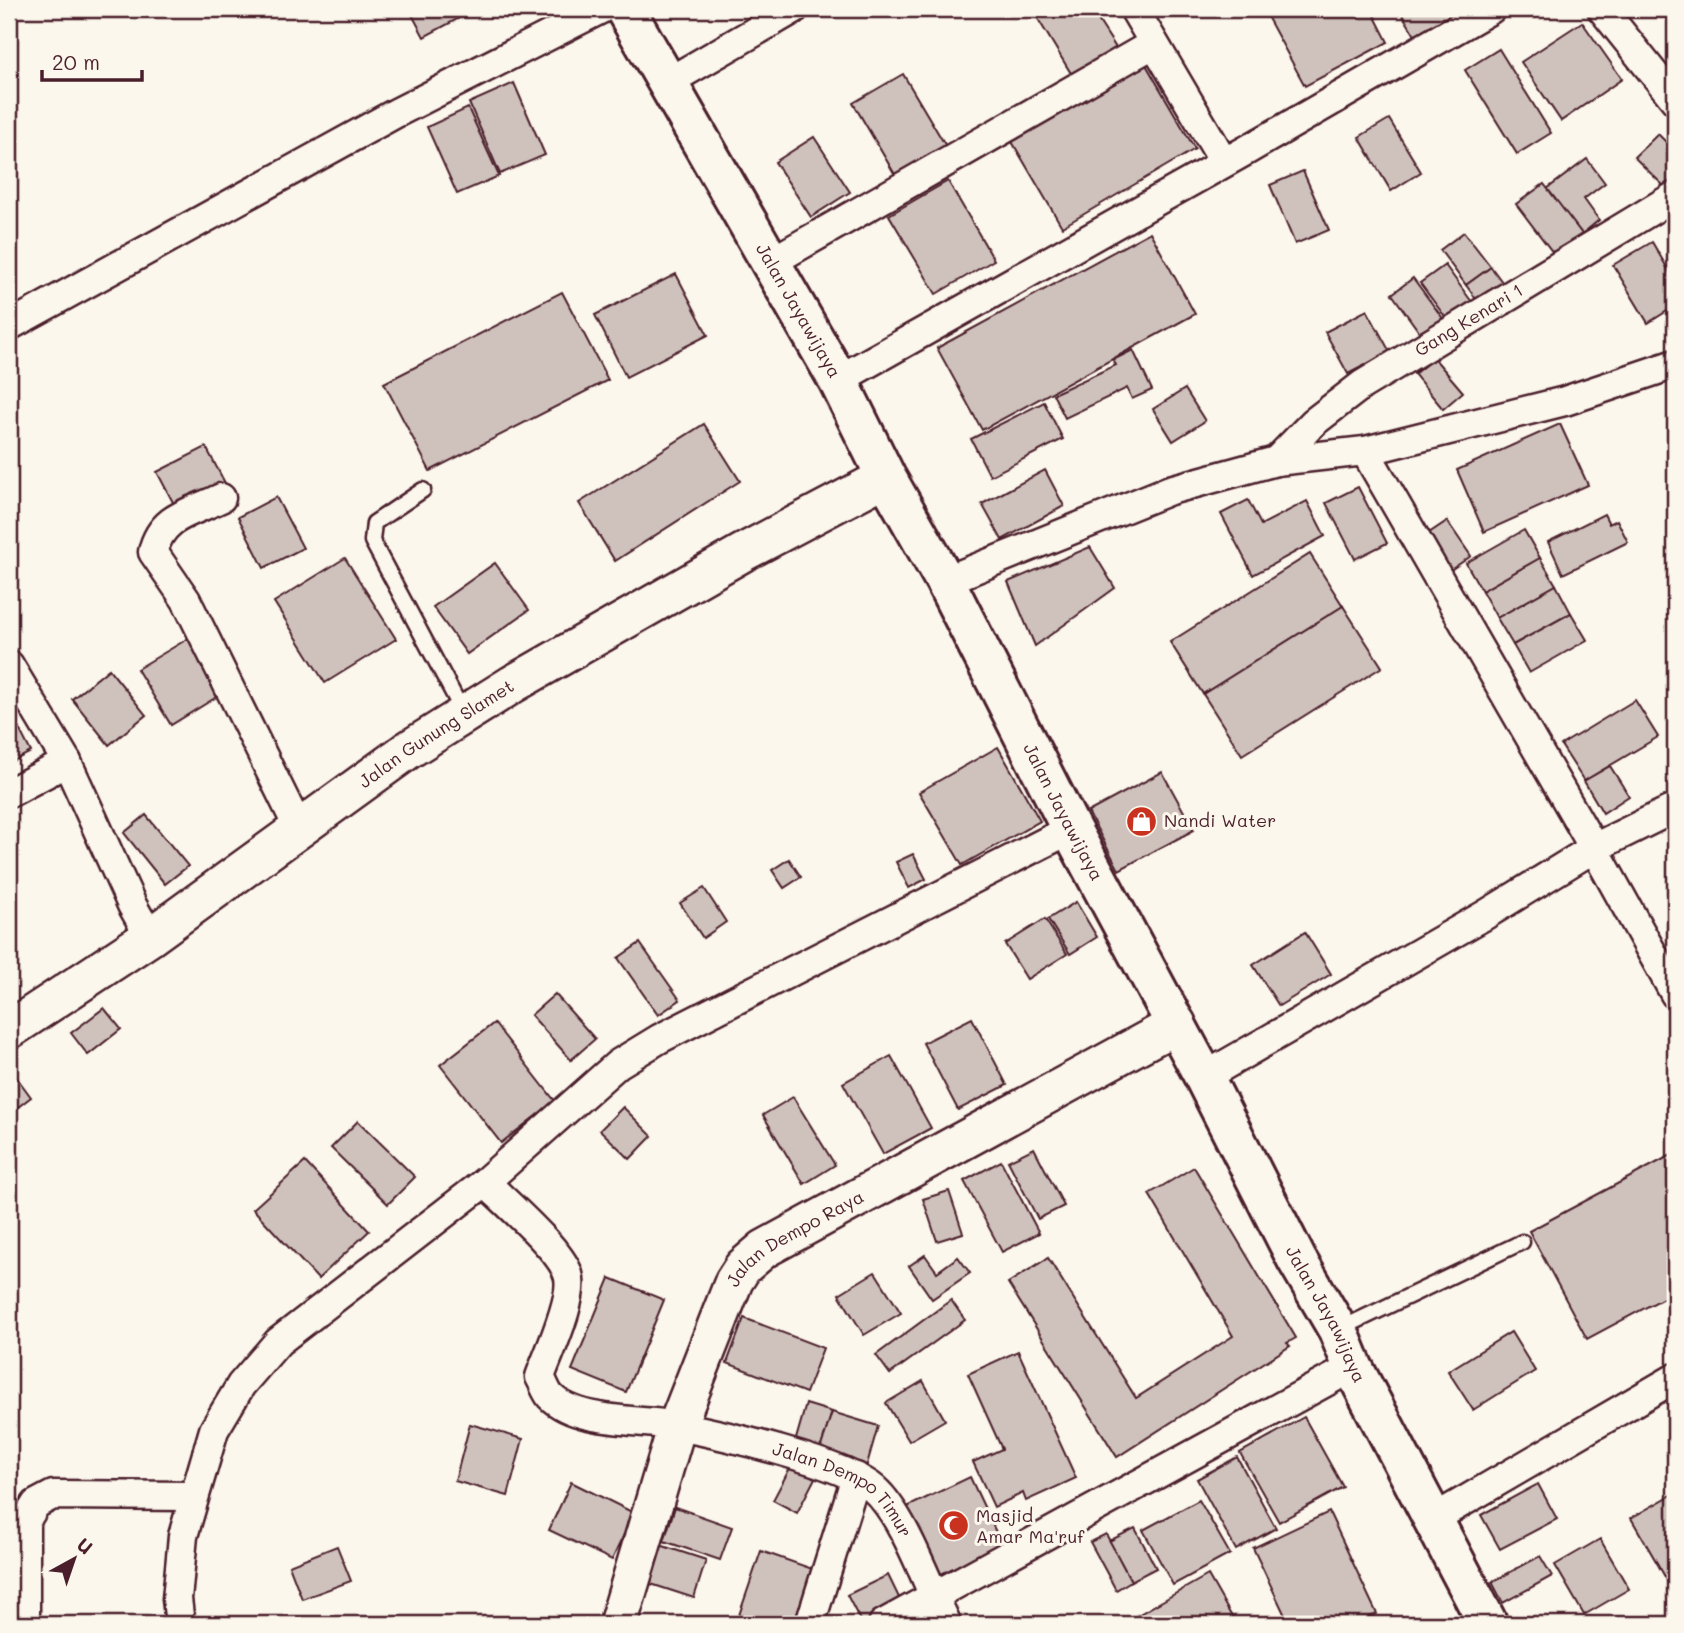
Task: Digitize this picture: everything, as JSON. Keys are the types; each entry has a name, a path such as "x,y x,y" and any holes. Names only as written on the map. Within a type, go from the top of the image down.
{"main road":[{"name":"Jalan Jayawijaya","path":"625,9 838,380 886,477 945,581 1071,829 1177,1024 1297,1261 1338,1330 1353,1367 1435,1518 1488,1624"}],"street":[{"path":"9,326 396,113 601,9"},
{"path":"668,82 794,9"},
{"path":"1134,9 1223,162"},
{"path":"838,380 1491,9"},
{"path":"1602,9 1675,100"},
{"path":"771,262 1153,44"},
{"name":"Gang Kenari 1","path":"1276,461 1314,422 1362,385 1675,196"},
{"path":"945,581 1170,490 1276,461 1365,451 1565,401 1675,364"},
{"path":"1365,451 1675,994"},
{"name":"Jalan Gunung Slamet","path":"9,1030 150,937 298,827 408,750 744,552 886,477"},
{"path":"221,498 168,523 157,534 153,552 186,600 298,827"},
{"path":"9,664 67,762 132,905 150,937"},
{"path":"9,793 67,762"},
{"path":"1204,1077 1485,915 1594,848 1675,808"},
{"path":"180,1624 177,1599 183,1536 214,1430 241,1385 278,1342 485,1182 618,1064 659,1039 1071,829"},
{"name":"Jalan Dempo Raya","path":"618,1624 677,1426 734,1281 743,1267 764,1249 1177,1024"},
{"name":"Jalan Dempo Timur","path":"485,1182 551,1249 569,1274 568,1296 540,1377 550,1396 594,1416 677,1426 826,1465 856,1477 874,1488 891,1507 947,1624"},
{"path":"883,1624 1353,1367"},
{"path":"1435,1518 1675,1378"},
{"path":"810,1624 856,1477"},
{"path":"25,1624 25,1522 36,1504 53,1495 193,1496"}],"lane":[{"path":"423,490 374,523 372,541 464,715"},
{"path":"1338,1330 1522,1242"}],"building":[{"path":"409,9 476,9 424,37"},
{"path":"1032,9 1091,9 1116,48 1072,75"},
{"path":"1263,9 1371,9 1388,42 1305,86"},
{"path":"1399,9 1457,9 1460,13 1417,39"},
{"path":"1582,22 1622,79 1561,121 1521,62"},
{"path":"1499,49 1551,133 1517,154 1465,70"},
{"path":"1145,63 1195,149 1062,227 1011,140"},
{"path":"903,74 947,148 897,178 853,103"},
{"path":"514,83 545,155 500,174 469,103"},
{"path":"468,108 499,176 457,194 427,127"},
{"path":"1389,119 1421,172 1391,191 1359,137"},
{"path":"1658,134 1675,151 1675,187 1670,192 1634,157"},
{"path":"814,137 850,192 811,217 775,162"},
{"path":"1587,159 1605,183 1584,199 1599,220 1582,234 1547,189"},
{"path":"1303,171 1329,230 1295,244 1270,185"},
{"path":"948,181 994,260 936,294 889,215"},
{"path":"1544,184 1582,234 1554,254 1516,204"},
{"path":"1150,232 1195,314 982,430 937,348"},
{"path":"1464,232 1491,267 1466,285 1440,250"},
{"path":"1652,242 1675,281 1675,306 1648,323 1613,265"},
{"path":"1445,265 1477,309 1461,321 1455,312 1446,318 1420,283"},
{"path":"1491,267 1508,290 1483,309 1466,285"},
{"path":"676,274 708,335 626,377 595,315"},
{"path":"1413,278 1447,324 1425,340 1392,294"},
{"path":"562,292 608,380 430,471 384,383"},
{"path":"1367,310 1390,352 1348,374 1325,332"},
{"path":"1133,350 1152,390 1132,399 1127,388 1065,418 1053,394 1116,365 1113,360"},
{"path":"1434,358 1463,392 1443,409 1414,374"},
{"path":"1185,389 1205,421 1173,441 1153,409"},
{"path":"1044,402 1063,439 990,476 971,439"},
{"path":"704,424 740,481 615,561 579,503"},
{"path":"1560,424 1588,485 1484,532 1457,470"},
{"path":"206,447 225,483 176,508 157,472"},
{"path":"1045,470 1064,506 1002,540 982,504"},
{"path":"1358,487 1387,543 1355,559 1326,503"},
{"path":"276,497 303,548 264,568 238,517"},
{"path":"1248,500 1261,525 1307,501 1325,536 1253,575 1221,514"},
{"path":"1604,514 1609,524 1617,520 1628,542 1563,574 1548,542"},
{"path":"1447,521 1471,556 1443,575 1420,539"},
{"path":"1524,530 1540,558 1482,591 1466,563"},
{"path":"1090,547 1115,588 1035,646 1008,582"},
{"path":"1310,554 1343,606 1203,694 1170,642"},
{"path":"345,558 396,639 325,683 274,602"},
{"path":"1540,558 1556,585 1497,618 1482,591"},
{"path":"495,563 529,610 467,654 433,607"},
{"path":"1556,585 1571,613 1513,645 1497,618"},
{"path":"1343,606 1382,667 1242,755 1203,694"},
{"path":"1571,613 1587,640 1529,673 1513,645"},
{"path":"194,635 228,690 171,725 137,669"},
{"path":"109,669 146,715 109,745 72,699"},
{"path":"1635,700 1658,737 1584,781 1561,745"},
{"path":"9,709 31,752 9,763"},
{"path":"998,747 1040,821 962,865 919,792"},
{"path":"1610,766 1629,796 1603,813 1584,781"},
{"name":"Nandi Water","path":"1162,772 1194,830 1119,870 1088,812"},
{"path":"146,815 188,866 165,884 124,833"},
{"path":"913,854 926,879 909,888 896,862"},
{"path":"789,859 801,877 784,888 772,870"},
{"path":"704,888 726,922 703,938 680,903"},
{"path":"1076,902 1097,937 1070,954 1048,919"},
{"path":"1045,919 1067,954 1027,979 1005,944"},
{"path":"1305,932 1331,974 1279,1006 1253,965"},
{"path":"640,943 680,1000 658,1015 618,958"},
{"path":"555,994 595,1039 571,1060 531,1015"},
{"path":"104,1008 121,1029 88,1055 71,1033"},
{"path":"972,1018 1007,1085 958,1110 923,1043"},
{"path":"494,1023 555,1101 501,1143 440,1065"},
{"path":"891,1056 931,1128 883,1154 843,1083"},
{"path":"9,1067 31,1097 9,1114"},
{"path":"793,1097 835,1165 804,1184 763,1115"},
{"path":"623,1107 652,1136 630,1159 600,1130"},
{"path":"358,1121 415,1177 388,1204 331,1148"},
{"path":"1034,1148 1064,1206 1038,1219 1008,1161"},
{"path":"1675,1153 1675,1292 1587,1339 1529,1231"},
{"path":"1001,1161 1039,1233 1002,1252 964,1181"},
{"path":"305,1162 369,1231 318,1279 253,1209"},
{"path":"1194,1167 1296,1338 1287,1343 1290,1346 1117,1457 1008,1283 1048,1258 1136,1398 1233,1336 1149,1194"},
{"path":"949,1191 963,1233 937,1241 923,1199"},
{"path":"925,1255 937,1272 958,1257 970,1273 932,1299 909,1266"},
{"path":"875,1272 901,1313 864,1335 839,1294"},
{"path":"610,1278 664,1300 626,1392 572,1370"},
{"path":"951,1300 965,1320 890,1374 876,1355"},
{"path":"744,1318 823,1348 806,1393 727,1363"},
{"path":"1511,1332 1535,1371 1473,1410 1448,1371"},
{"path":"1018,1351 1076,1478 1026,1501 1023,1493 994,1507 973,1462 1002,1449 968,1374"},
{"path":"923,1381 945,1420 909,1441 886,1403"},
{"path":"806,1404 832,1412 819,1453 794,1446"},
{"path":"832,1412 878,1426 866,1468 819,1453"},
{"path":"1304,1417 1343,1487 1279,1522 1240,1453"},
{"path":"470,1424 523,1439 508,1496 455,1481"},
{"path":"1237,1457 1276,1528 1236,1550 1197,1479"},
{"path":"791,1466 815,1478 797,1513 773,1500"},
{"name":"Masjid Amar Ma'ruf","path":"970,1477 1002,1545 937,1576 905,1508"},
{"path":"571,1482 634,1513 612,1560 549,1530"},
{"path":"1538,1484 1557,1519 1500,1549 1481,1515"},
{"path":"1675,1493 1675,1594 1631,1518"},
{"path":"1199,1500 1230,1554 1173,1585 1143,1530"},
{"path":"675,1507 732,1527 720,1560 664,1541"},
{"path":"1329,1512 1377,1614 1355,1624 1289,1624 1253,1548"},
{"path":"1135,1528 1156,1568 1131,1581 1109,1541"},
{"path":"1106,1534 1131,1581 1116,1590 1090,1542"},
{"path":"1600,1539 1629,1589 1584,1615 1555,1565"},
{"path":"660,1545 706,1560 694,1598 648,1583"},
{"path":"337,1546 351,1581 302,1599 289,1565"},
{"path":"761,1551 824,1573 806,1624 736,1624"},
{"path":"1540,1556 1552,1576 1503,1603 1492,1582"},
{"path":"888,1575 904,1608 872,1624 862,1624 847,1595"},
{"path":"1208,1575 1236,1624 1122,1624"}],"place":[{"name":"Nandi Water","path":"1141,821"},
{"name":"Masjid Amar Ma'ruf","path":"953,1526"}]}
